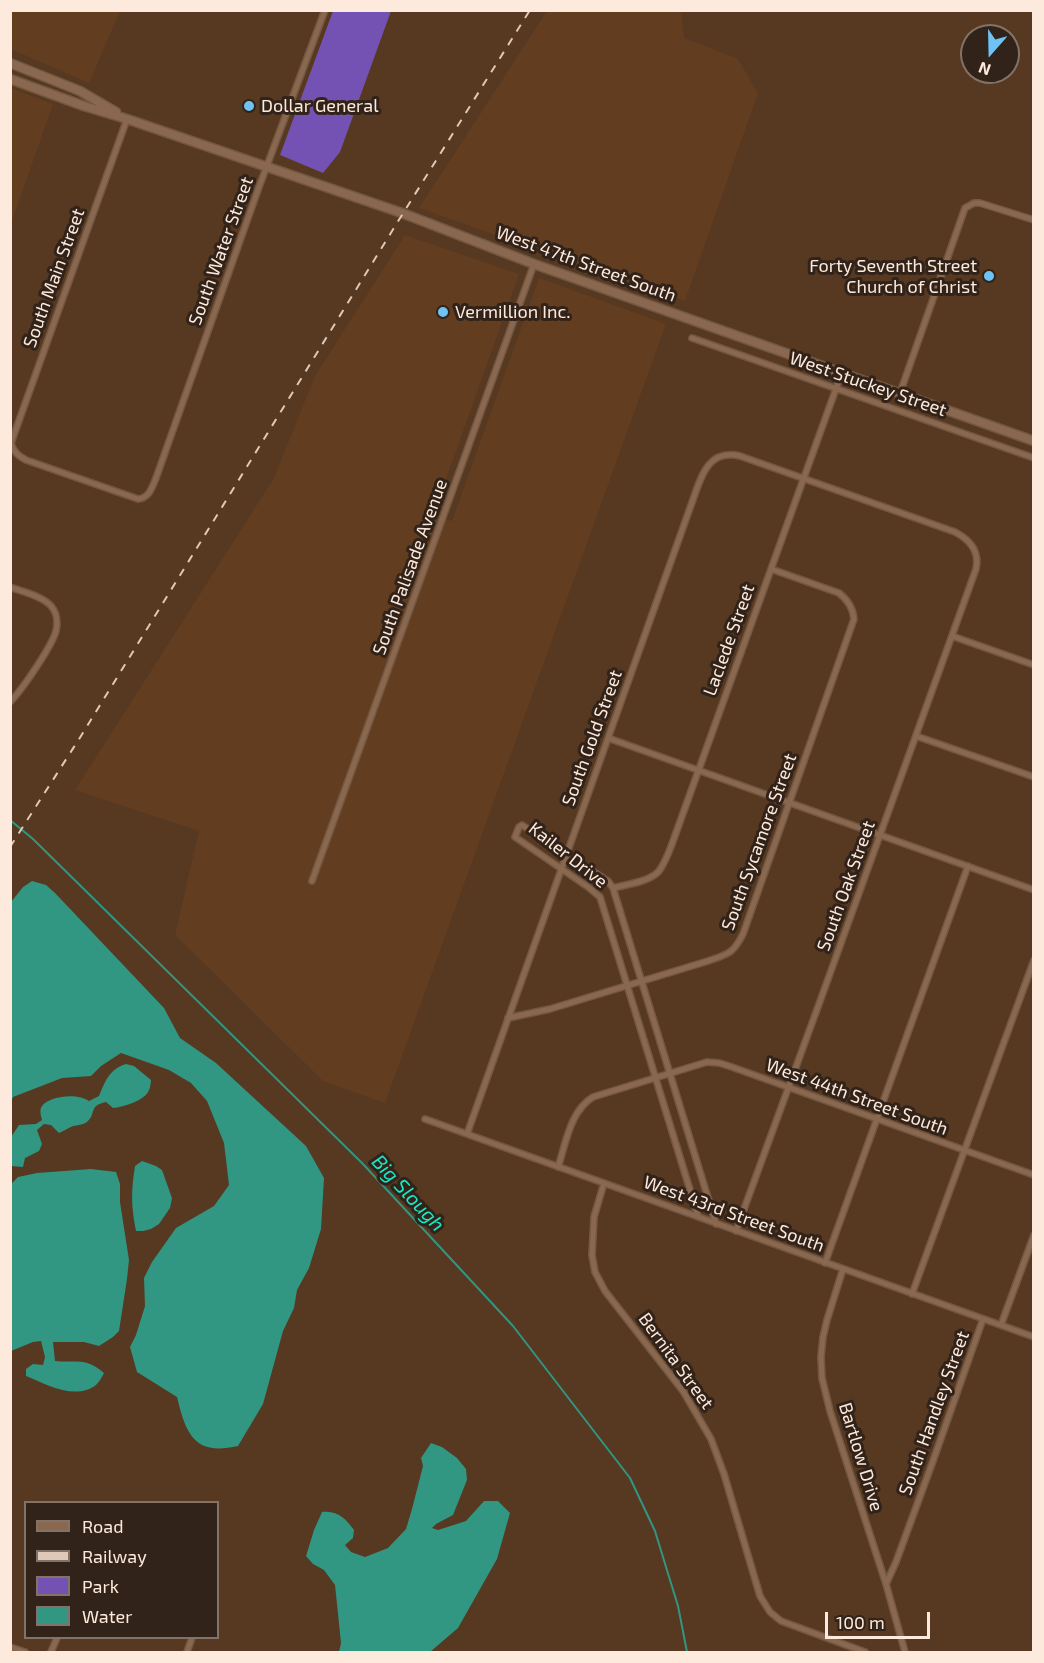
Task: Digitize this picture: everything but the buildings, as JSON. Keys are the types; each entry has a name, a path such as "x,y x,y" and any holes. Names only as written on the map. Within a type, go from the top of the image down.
{"street":[{"name":"South Water Street","path":"142,498 150,492 156,478 325,10"},
{"path":"10,63 80,91 127,119"},
{"path":"10,79 127,119"},
{"name":"West 47th Street South","path":"127,119 402,213 534,264 1034,441"},
{"name":"South Main Street","path":"127,119 12,438 12,447 26,460 132,498 142,498"},
{"path":"900,393 965,208 980,203 1034,220"},
{"name":"South Palisade Avenue","path":"312,881 534,264"},
{"name":"West Stuckey Street","path":"692,338 1034,458"},
{"name":"Laclede Street","path":"613,888 649,878 662,867 699,771 842,372"},
{"name":"South Gold Street","path":"467,1134 705,468 715,458 730,454 804,478"},
{"name":"South Oak Street","path":"736,1231 976,569 975,549 964,537 955,532 804,478"},
{"name":"South Sycamore Street","path":"508,1018 550,1010 723,956 735,948 743,934 850,634 854,614 848,602 839,593 771,568"},
{"path":"10,587 50,604 57,620 56,631 39,661 10,702"},
{"path":"952,636 1034,665"},
{"path":"916,736 1034,777"},
{"path":"608,738 1034,890"},
{"name":"Kailer Drive","path":"698,1216 600,897 588,886 515,837 522,825 608,881 613,888 716,1224"},
{"path":"825,1263 968,866"},
{"path":"912,1294 1034,960"},
{"name":"West 44th Street South","path":"670,1074 707,1062 719,1063 1034,1176"},
{"path":"558,1167 574,1119 585,1102 593,1097 670,1074"},
{"name":"West 43rd Street South","path":"425,1119 1034,1337"},
{"name":"Bernita Street","path":"604,1183 594,1217 592,1255 595,1272 605,1291 683,1390 711,1439 724,1474 760,1596 770,1612 781,1621 865,1653"},
{"path":"1001,1325 1034,1235"},
{"name":"Bartlow Drive","path":"843,1269 825,1328 821,1369 830,1411 886,1584 904,1653"},
{"name":"South Handley Street","path":"886,1584 933,1461 983,1319"},
{"path":"51,1653 57,1639"},
{"path":"10,1647 25,1653"}],"shaded area":[{"path":"11,10 120,11 89,83 11,49"},
{"path":"547,11 681,11 684,38 738,59 758,93 685,301 419,208"},
{"path":"10,88 53,104 11,224"},
{"path":"405,235 519,274 433,516 452,521 539,278 666,324 385,1103 323,1081 175,935 199,831 75,790 274,478 315,376"}],"green space":[{"path":"333,11 391,11 340,152 323,173 280,155"}],"water":[{"path":"32,881 46,885 55,893 164,1008 180,1038 216,1063 306,1146 324,1178 321,1229 309,1268 297,1290 294,1308 283,1331 263,1404 238,1446 212,1448 195,1440 184,1422 177,1397 137,1372 130,1347 145,1306 144,1278 152,1262 176,1228 214,1206 229,1185 224,1143 207,1101 191,1083 169,1070 121,1053 101,1066 91,1076 62,1078 13,1097 11,1102 11,902 23,887"},
{"path":"126,1064 134,1066 151,1080 147,1094 133,1103 113,1108 106,1102 100,1104 87,1122 59,1133 51,1125 44,1124 37,1130 42,1144 39,1151 25,1158 23,1167 11,1166 11,1137 19,1125 36,1124 42,1120 41,1108 51,1099 72,1096 89,1101 99,1096 115,1069"},
{"path":"142,1161 162,1170 172,1198 170,1208 159,1224 151,1229 136,1231 132,1206 133,1183 135,1166"},
{"path":"91,1169 116,1172 120,1184 120,1202 129,1260 127,1279 119,1331 113,1337 99,1346 84,1342 53,1342 55,1361 86,1363 104,1373 96,1385 88,1390 61,1390 26,1376 26,1369 33,1364 43,1365 45,1357 41,1341 11,1351 11,1184 18,1177 37,1173"},
{"path":"431,1443 442,1447 457,1458 466,1469 467,1480 453,1515 432,1528 438,1530 466,1521 484,1501 498,1501 510,1513 497,1559 458,1628 430,1652 339,1652 341,1643 335,1585 324,1570 313,1564 306,1556 314,1530 322,1512 333,1512 345,1519 354,1530 353,1538 345,1545 351,1552 365,1557 388,1548 406,1529 423,1466 421,1458"}],"waterway":[{"name":"Big Slough","path":"10,820 33,839 363,1164 513,1326 630,1478 655,1531 678,1606 687,1652"}],"railway":[{"path":"10,847 530,10"}],"place":[{"name":"Dollar General","path":"249,106"},
{"name":"Forty Seventh Street Church of Christ","path":"989,276"},
{"name":"Vermillion Inc.","path":"443,312"}]}
